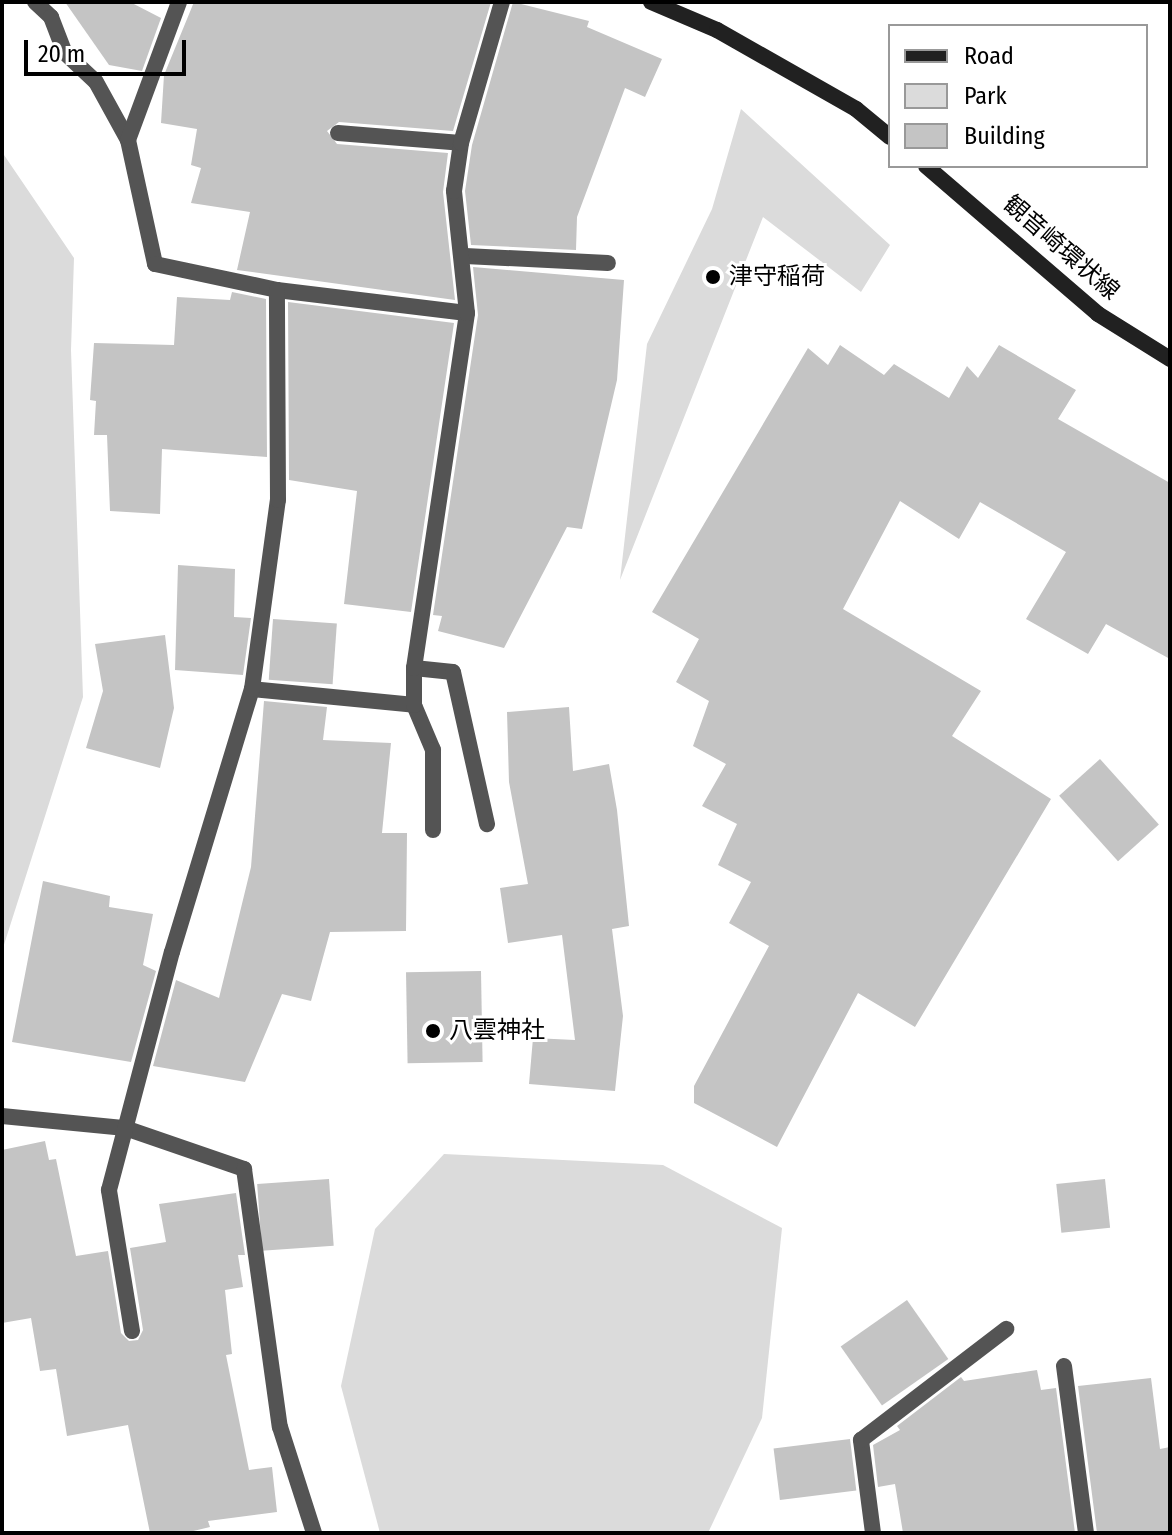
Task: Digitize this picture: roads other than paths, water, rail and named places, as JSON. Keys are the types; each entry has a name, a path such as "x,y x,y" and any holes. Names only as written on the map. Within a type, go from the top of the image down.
{"main road":[{"path":"651,2 717,30 856,109 888,135"},
{"name":"観音崎環状線","path":"928,168 1098,314 1170,359"}],"street":[{"path":"35,2 51,17 65,53 96,82 128,140 155,264 277,290 467,313"},
{"path":"128,140 179,2"},
{"path":"433,830 433,750 414,705 414,668 467,313 465,256 454,191 461,143 502,2"},
{"path":"338,133 461,143"},
{"path":"465,256 608,263"},
{"path":"132,1331 109,1190 252,689 278,500 277,290"},
{"path":"414,668 453,672 487,824"},
{"path":"252,689 414,705"},
{"path":"2,1116 125,1128 244,1169 280,1427 314,1533"},
{"path":"873,1533 861,1440 1006,1329"},
{"path":"1064,1366 1086,1533"}],"place":[{"name":"津守稲荷","path":"713,277"},
{"name":"八雲神社","path":"433,1031"}]}
